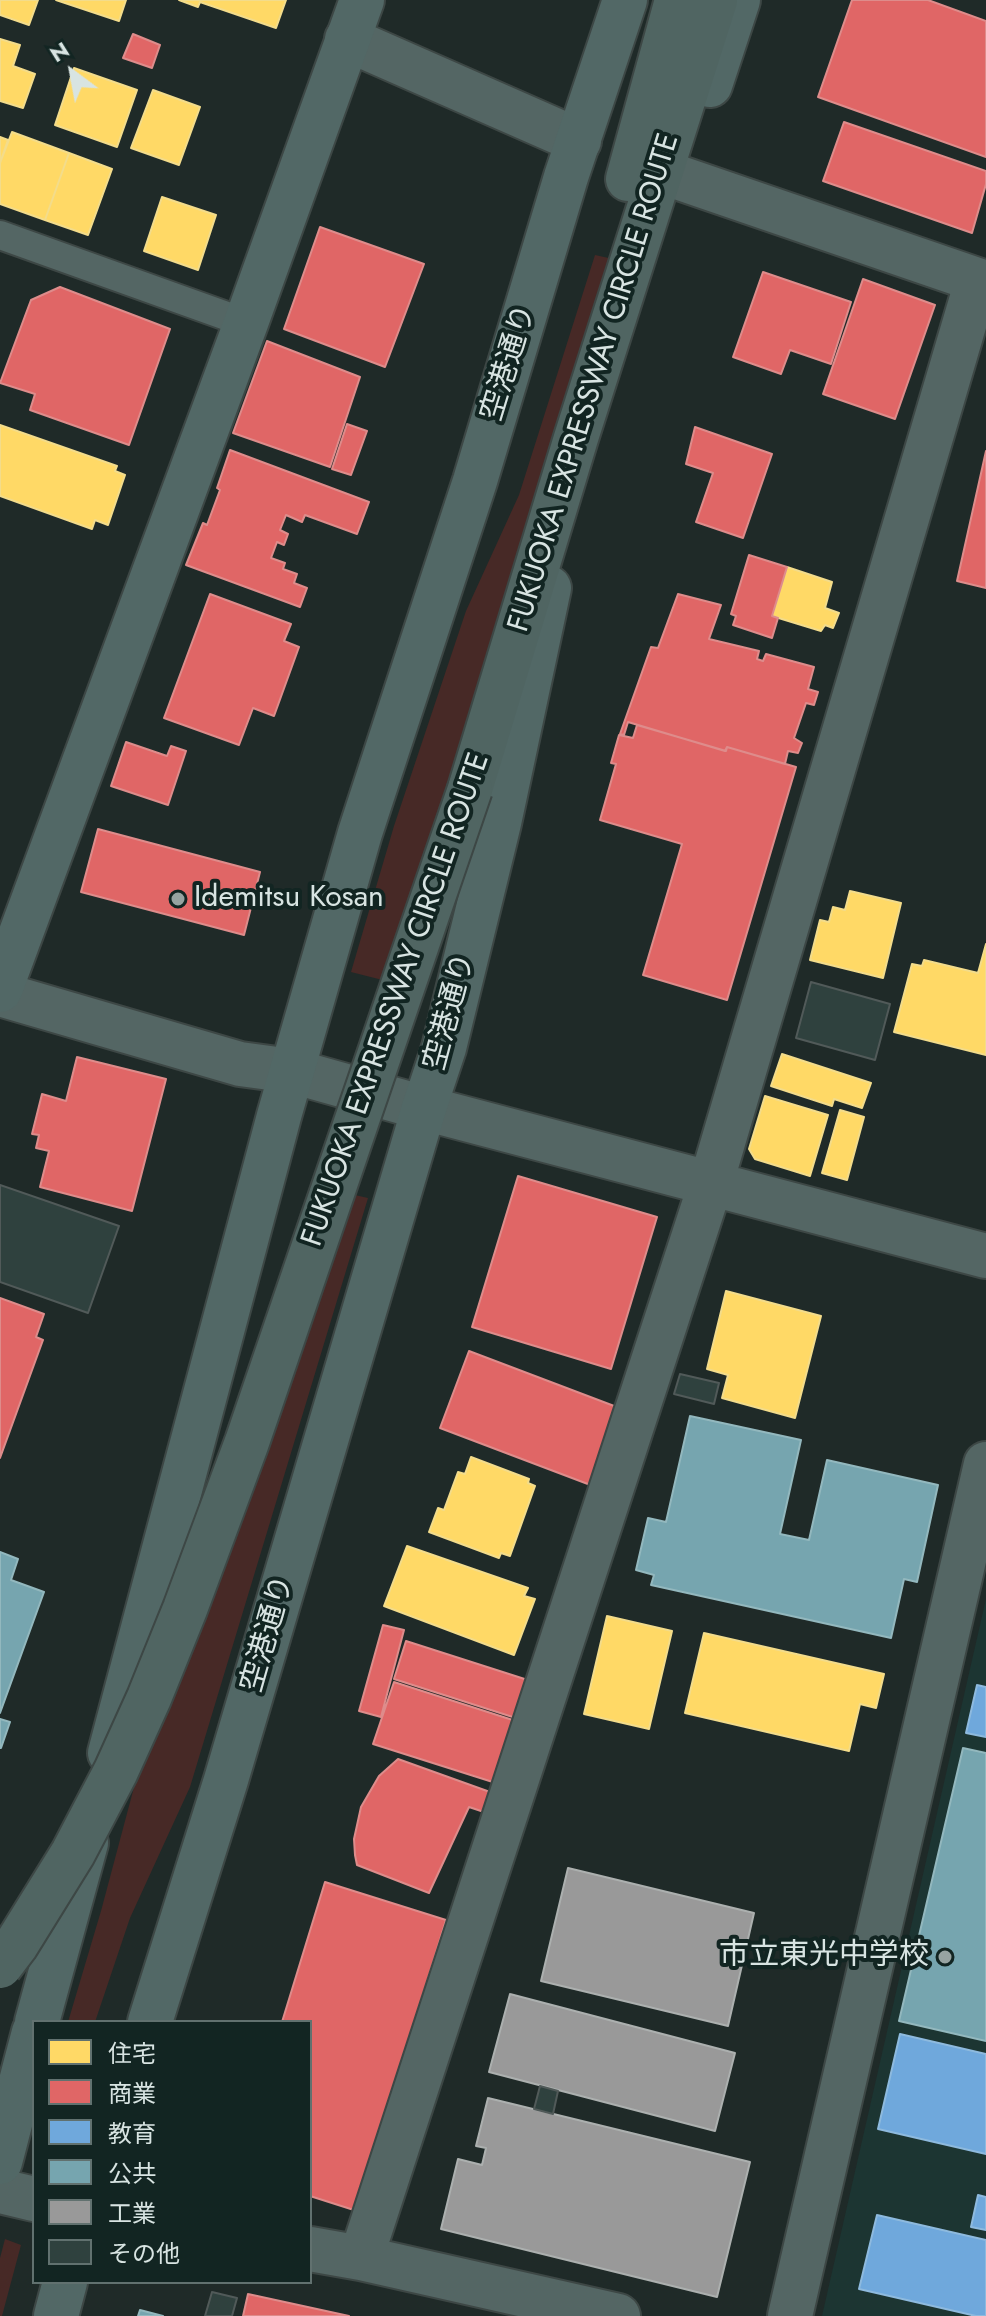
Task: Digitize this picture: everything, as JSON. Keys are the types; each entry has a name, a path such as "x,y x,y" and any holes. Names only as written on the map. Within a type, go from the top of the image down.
{"highway":[{"path":"465,788 677,0"},
{"path":"465,788 686,0"},
{"name":"FUKUOKA EXPRESSWAY CIRCLE ROUTE","path":"0,1952 65,1848 110,1768 180,1607 465,788 707,0"},
{"name":"FUKUOKA EXPRESSWAY CIRCLE ROUTE","path":"0,1966 73,1853 116,1771 185,1609 247,1442 465,788 715,0"}],"street":[{"name":"空港通り","path":"38,2020 292,1071 360,833 475,481 625,0"},
{"name":"空港通り","path":"151,2020 226,1780 444,1048 499,823 548,590 674,176 693,137 738,0"},
{"path":"579,141 354,19 246,323 0,992 240,1064 292,1071 986,1256"},
{"path":"361,2258 711,1183 982,282 674,176"},
{"path":"790,2316 986,1464"},
{"path":"0,2162 32,2040"},
{"path":"0,2191 32,2199"},
{"path":"312,2249 618,2316"},
{"path":"56,2316 64,2284"}],"lane":[{"path":"0,235 246,323"}],"shaded area":[{"path":"595,255 613,259 406,986 351,972 394,826 466,611 519,495"},
{"path":"315,1186 368,1198 190,1787 130,1918 96,2020 69,2020 101,1911 193,1566"},
{"name":"市立東光中学校","path":"986,1599 986,2316 822,2316"},
{"path":"5,2239 21,2245 0,2316 0,2258"}],"building: 住宅":[{"path":"0,0 38,0 29,25 0,15"},
{"path":"56,0 126,0 119,21"},
{"path":"179,0 286,0 276,28 200,2 198,7"},
{"path":"0,39 20,45 13,66 35,74 23,108 0,101"},
{"path":"74,68 137,90 117,147 55,125"},
{"path":"153,90 200,107 179,165 131,148"},
{"path":"12,132 69,153 45,220 0,204 0,163"},
{"path":"0,137 8,140 0,163"},
{"path":"69,153 112,169 88,235 45,220"},
{"path":"162,197 216,215 198,270 144,251"},
{"path":"0,425 117,466 115,471 125,475 108,525 95,520 92,529 0,496"},
{"path":"787,567 832,582 825,608 839,613 833,628 825,625 821,631 772,616"},
{"path":"850,891 901,903 883,978 810,960 820,920 829,922 833,907 845,910"},
{"path":"986,944 986,1055 894,1032 912,964 922,966 924,960 978,973"},
{"path":"782,1054 871,1083 862,1108 834,1099 832,1106 771,1086"},
{"path":"765,1096 828,1115 810,1176 755,1159 749,1149"},
{"path":"840,1110 864,1117 847,1180 822,1173"},
{"path":"726,1291 821,1316 795,1418 722,1398 728,1375 707,1369"},
{"path":"471,1457 529,1479 528,1483 535,1486 510,1556 501,1553 499,1558 429,1532 438,1508 444,1510 458,1472 465,1474"},
{"path":"407,1546 528,1588 524,1596 535,1599 514,1655 384,1606"},
{"path":"607,1616 672,1631 649,1729 584,1714"},
{"path":"704,1633 884,1674 876,1708 860,1704 849,1751 685,1713"}],"building: 商業":[{"path":"852,0 928,0 986,21 986,157 818,97"},
{"path":"133,34 160,45 152,68 123,58"},
{"path":"844,122 986,171 986,184 972,233 823,181"},
{"path":"320,227 424,264 385,367 284,329"},
{"path":"763,272 851,302 831,364 790,350 781,374 733,357"},
{"path":"863,279 935,305 895,419 823,394"},
{"path":"60,287 170,329 129,445 30,410 35,394 0,383 31,300"},
{"path":"267,341 360,377 330,467 233,433"},
{"path":"347,424 367,431 351,475 332,469"},
{"path":"695,427 772,454 743,538 696,522 713,473 686,464"},
{"path":"230,450 369,502 357,534 305,515 302,522 286,515 280,530 288,534 284,545 277,542 271,558 285,563 283,569 297,574 294,583 307,588 300,607 186,565 203,523 207,525"},
{"path":"986,451 986,588 957,581"},
{"path":"749,555 787,567 772,616 778,618 772,638 733,625 736,616 731,614"},
{"path":"210,594 291,624 284,641 299,647 274,716 253,708 239,745 164,718"},
{"path":"678,594 721,605 709,639 759,651 757,659 763,661 766,654 814,667 808,689 818,692 814,705 806,703 794,738 802,743 798,753 788,751 785,764 727,747 725,751 628,722 624,735 620,734 651,647 658,648"},
{"path":"637,725 726,751 727,747 796,767 727,1000 643,975 682,844 600,820 616,764 611,763 619,735 633,738"},
{"path":"126,742 167,756 171,746 186,751 168,805 111,786"},
{"path":"98,829 260,872 244,935 81,892"},
{"path":"77,1057 166,1079 132,1211 40,1187 49,1151 36,1148 39,1135 32,1134 42,1094 66,1101"},
{"path":"518,1176 657,1217 611,1369 472,1327"},
{"path":"0,1298 44,1314 36,1337 43,1340 0,1458"},
{"path":"469,1351 630,1412 601,1489 440,1428"},
{"path":"383,1625 404,1630 381,1717 359,1711"},
{"path":"406,1641 534,1682 522,1720 394,1679"},
{"path":"394,1682 519,1722 499,1784 373,1744"},
{"path":"398,1759 490,1792 487,1813 469,1807 429,1893 357,1865 354,1839 361,1807 379,1776"},
{"path":"325,1882 446,1920 357,2211 312,2197 312,2020 283,2020"},
{"path":"248,2294 349,2316 243,2316"}],"building: 教育":[{"path":"977,1685 986,1687 986,1737 966,1733"},
{"path":"900,2034 986,2054 986,2154 878,2129"},
{"path":"978,2195 986,2197 986,2230 971,2227"},
{"path":"877,2215 986,2240 986,2316 859,2289"}],"building: 公共":[{"path":"690,1416 801,1440 780,1534 809,1540 827,1460 938,1485 917,1582 904,1579 891,1638 651,1585 654,1575 636,1570 648,1518 666,1522"},
{"path":"0,1552 18,1559 11,1580 44,1592 0,1713"},
{"path":"0,1719 10,1722 1,1748 0,1748"},
{"path":"963,1748 986,1753 986,2041 899,2021"},
{"path":"140,2310 163,2316 138,2316"}],"building: 工業":[{"path":"568,1868 754,1913 728,2026 541,1981"},
{"path":"510,1994 735,2053 715,2131 489,2072"},
{"path":"488,2098 750,2162 717,2297 441,2229 458,2159 482,2165 486,2148 476,2146"}],"building: その他":[{"path":"811,982 890,1004 875,1060 796,1038"},
{"path":"0,1185 119,1226 88,1313 0,1282"},
{"path":"680,1374 719,1383 714,1404 674,1394"},
{"path":"540,2086 558,2091 553,2114 534,2109"},
{"path":"212,2292 237,2298 232,2316 205,2316"}],"place":[{"name":"Idemitsu Kosan","path":"178,899"},
{"name":"市立東光中学校","path":"945,1957"}]}
